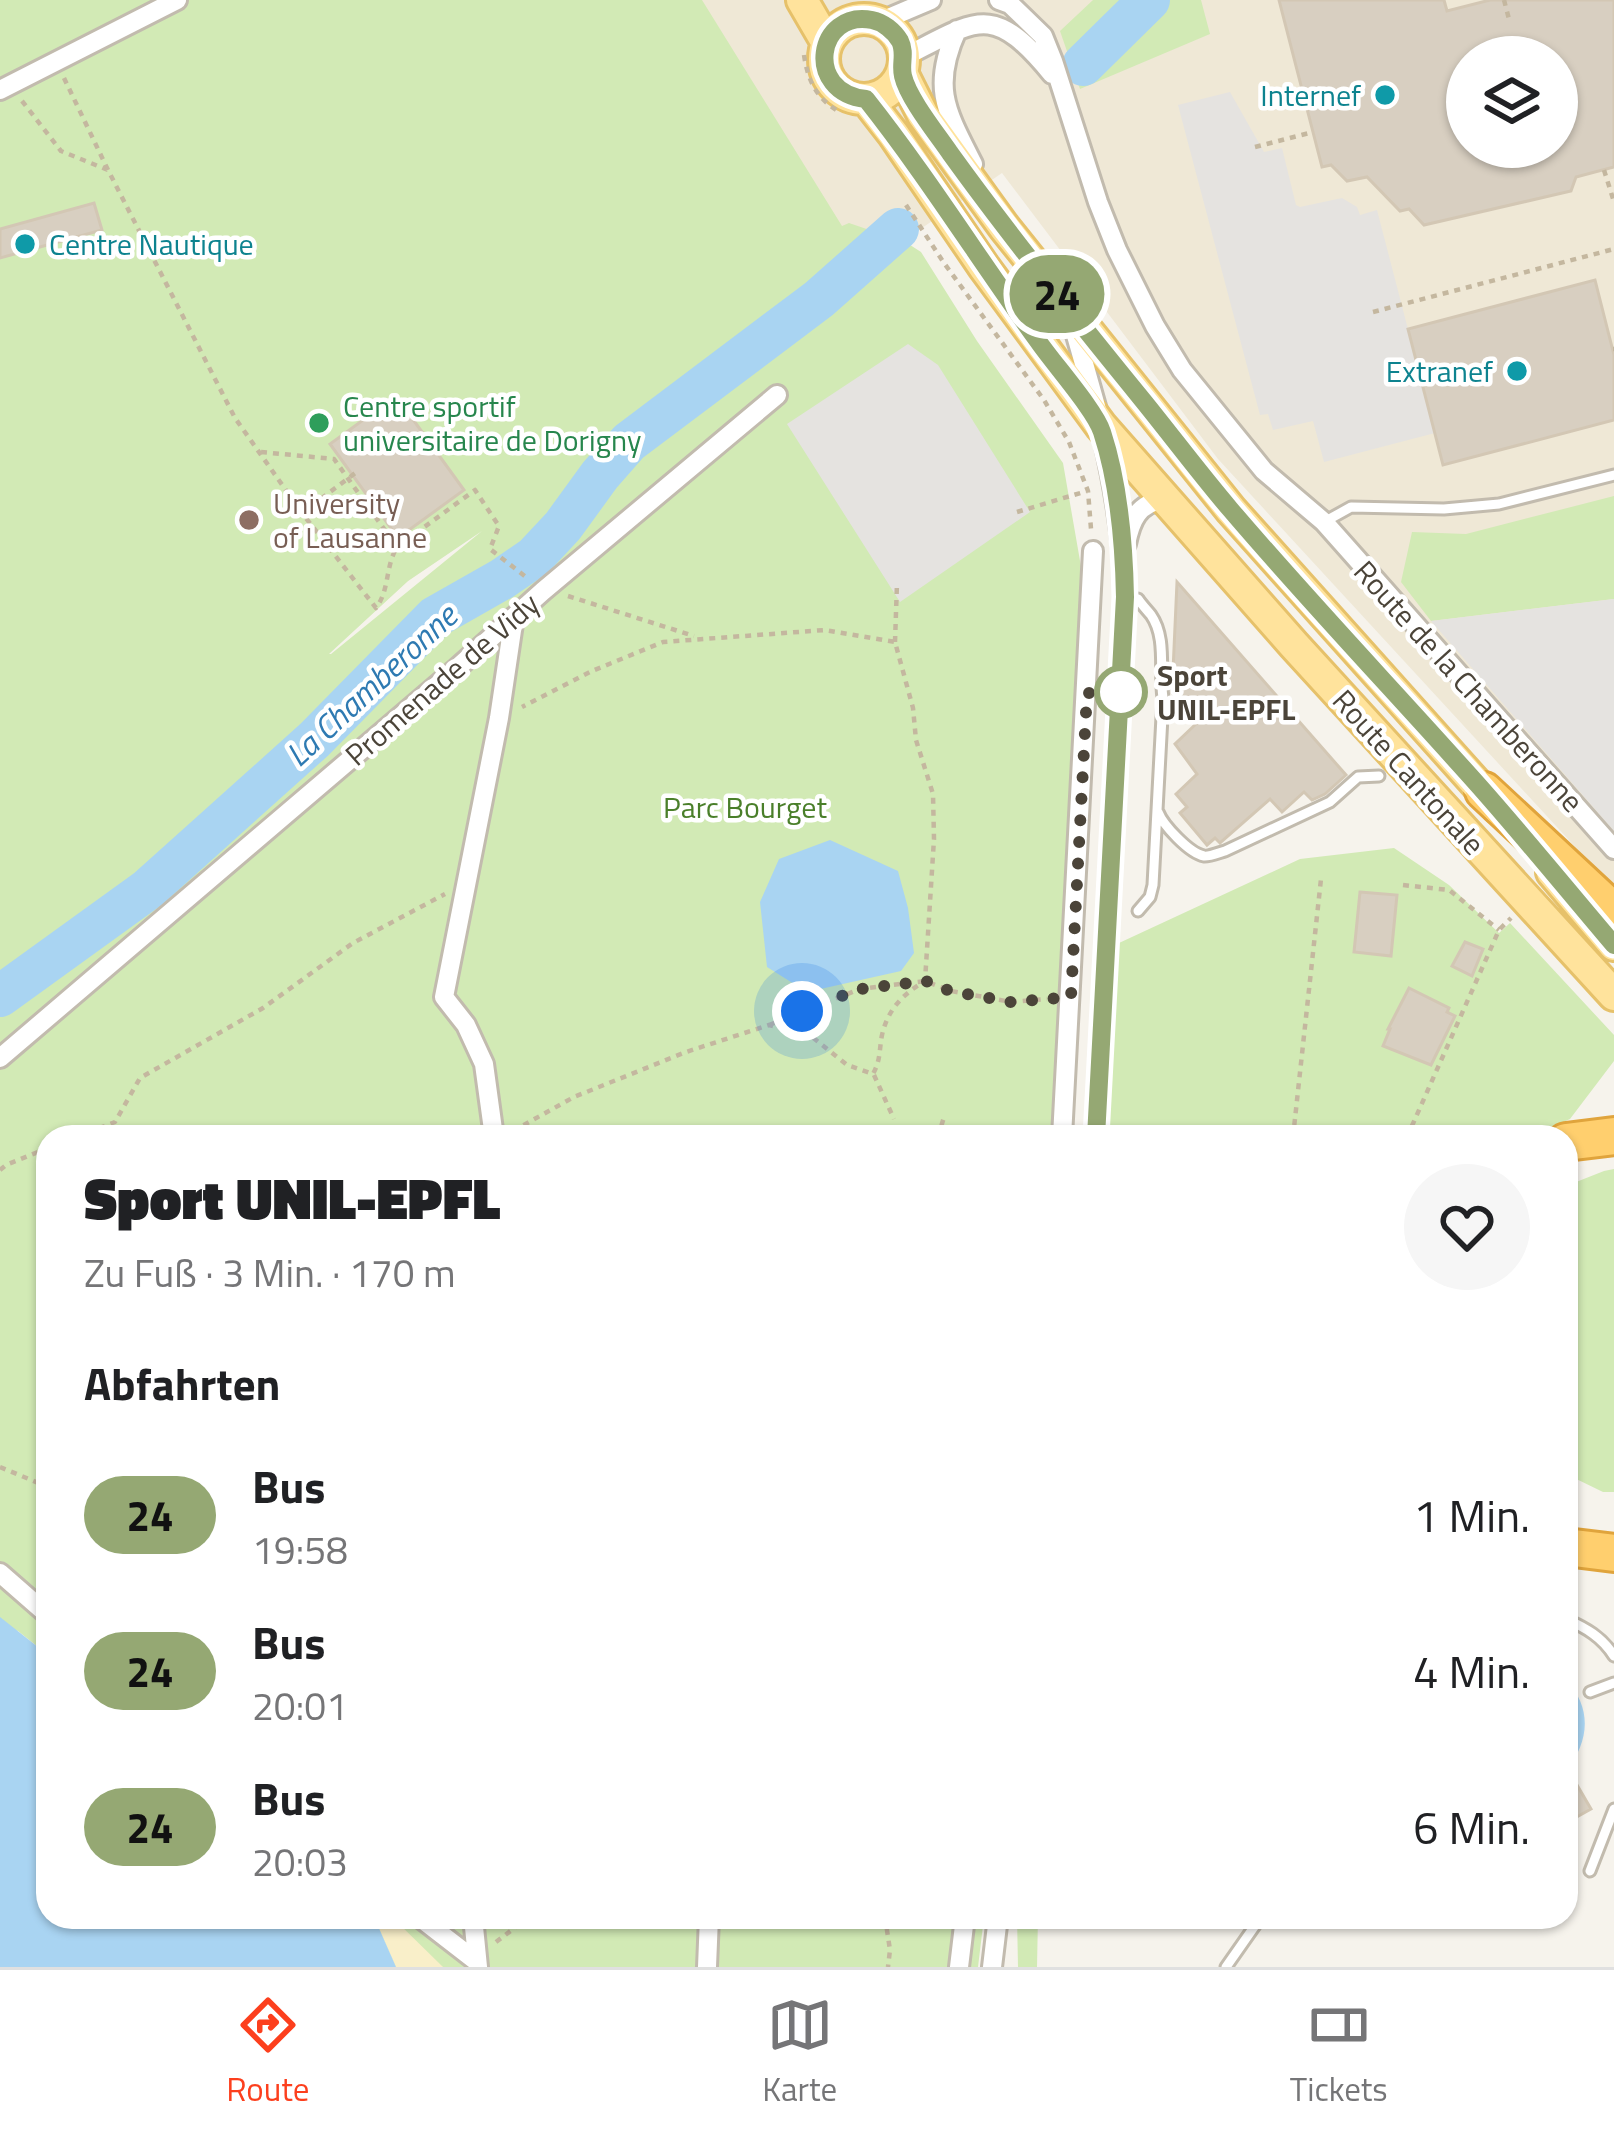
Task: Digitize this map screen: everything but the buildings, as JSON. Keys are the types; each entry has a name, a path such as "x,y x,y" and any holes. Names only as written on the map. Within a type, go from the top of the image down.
{"highway":[{"path":"1484,791 1614,912"},
{"path":"1578,1140 1614,1136"},
{"path":"1578,1548 1614,1553"}],"main road":[{"path":"802,0 815,42 824,56 830,82 852,98 854,106 893,86 903,65 901,43 869,14 815,42"},
{"name":"Route Cantonale","path":"903,65 923,115 1004,227 1231,510 1484,791 1614,945"},
{"name":"Route Cantonale","path":"854,106 901,146 1101,426 1614,995"}],"street":[{"path":"5,88 177,0"},
{"path":"869,14 931,0"},
{"name":"Route de la Chamberonne","path":"999,0 1010,4 1043,36 1104,218 1155,326 1182,370 1264,471 1324,523 1614,849"},
{"name":"Route de la Chamberonne","path":"957,30 976,22 1007,30 1057,80"},
{"path":"903,65 957,30"},
{"path":"957,30 945,56 945,100 1004,227"},
{"path":"1069,309 1101,426 1124,554 1122,676 1097,1125"},
{"name":"Promenade de Vidy","path":"0,1058 777,395"},
{"path":"1124,554 1131,522 1141,507 1164,499"},
{"path":"1063,1125 1093,551"},
{"path":"492,1125 484,1064 466,1025 444,997 514,617"},
{"path":"0,1573 36,1604"},
{"path":"434,1929 477,1964"},
{"path":"474,1929 477,1964"},
{"path":"707,1967 709,1929"},
{"path":"959,1967 964,1929"},
{"path":"992,1967 997,1929"}],"lane":[{"path":"1324,523 1351,507 1444,509 1499,504 1614,475"},
{"path":"1138,599 1154,618 1162,648 1163,698 1153,886 1138,911"},
{"path":"1157,807 1166,828 1201,856 1209,856 1330,802 1358,777 1379,776"},
{"path":"1578,1624 1605,1642 1614,1656"},
{"path":"1590,1692 1614,1683"},
{"path":"1590,1871 1614,1809"},
{"path":"1226,1967 1253,1929"}],"path":[{"path":"1504,0 1510,23"},
{"path":"815,42 806,70 811,85 819,97 854,106"},
{"path":"56,62 235,418 376,608 386,595 397,547 475,490 499,526 490,549 543,591 700,638"},
{"path":"5,88 61,152 108,170"},
{"path":"1255,148 1313,132"},
{"path":"1604,170 1614,202"},
{"path":"1373,312 1614,249"},
{"path":"938,253 1045,400 1069,442 1088,491 1093,551"},
{"path":"259,452 334,459 397,547"},
{"path":"302,513 358,471"},
{"path":"1017,512 1088,491"},
{"path":"896,583 896,642 916,740 933,794 926,981"},
{"path":"499,718 663,642 825,630 896,642"},
{"path":"1294,1125 1321,879"},
{"path":"107,1125 115,1122 140,1078 263,1008 353,943 466,883"},
{"path":"1402,885 1449,890 1499,930"},
{"path":"1412,1125 1499,930 1527,900"},
{"path":"524,1125 574,1097 860,989 926,981 950,991 1011,1002 1071,997"},
{"path":"873,1074 881,1059 881,1039 890,1012 904,993 926,981"},
{"path":"769,1025 811,1036 847,1066 873,1074 894,1119"},
{"path":"942,1125 944,1117"},
{"path":"0,1155 3,1167 36,1153"},
{"path":"0,1467 36,1482"},
{"path":"492,1945 513,1929"},
{"path":"887,1929 888,1967"}],"shaded area":[{"name":"University of Lausanne","path":"0,0 1614,0 1614,889 1218,459 1002,173 408,581 0,953"},
{"path":"1230,92 1264,152 1282,148 1296,205 1342,198 1357,207 1360,215 1377,210 1435,433 1324,462 1313,421 1273,430 1268,414 1260,415 1178,105"},
{"path":"908,344 938,365 1030,512 900,602 787,424"},
{"path":"1614,599 1614,831 1431,621"}],"green space":[{"name":"Parc Bourget","path":"0,0 702,0 842,226 849,223 890,237 898,229 921,252 1063,463 1087,601 1056,1125 36,1125 36,1645 18,1631 0,1626","holes":["482,531 331,654 408,581"]},
{"path":"1093,0 1201,0 1210,34 1080,89 1060,31"},
{"path":"1614,496 1614,599 1431,621 1401,582 1412,532 1466,534"},
{"path":"1394,848 1449,885 1499,933 1510,923 1614,1035 1614,1061 1570,1119 1556,1125 1106,1125 1119,943 1300,859"},
{"path":"1614,1169 1614,1492 1578,1480 1578,1181"},
{"path":"379,1929 983,1929 978,1967 396,1967"},
{"path":"1017,1929 1038,1929 1037,1967 1018,1967"}],"sand":[{"path":"379,1929 404,1929 443,1967 396,1967"}],"water":[{"path":"830,840 898,871 914,953 901,971 807,992 767,967 760,902 779,859"},
{"path":"0,1617 36,1646 36,1929 379,1929 396,1967 0,1967"},
{"path":"1578,1696 1585,1726 1578,1753"}],"waterway":[{"name":"La Chamberonne","path":"1083,65 1149,0"},
{"name":"La Chamberonne","path":"0,996 148,889 314,740 435,617 534,557 629,442 819,299 898,229"}],"bus line":[{"name":"24","path":"1097,1125 1125,597 1124,554 1101,426 866,99 852,98 830,82 825,70 826,43 848,22 869,19 892,30 901,43 902,74 923,115 1004,227 1231,510 1484,791 1614,945"}],"place":[{"name":"Internef","path":"1385,95"},
{"name":"Centre Nautique","path":"25,244"},
{"name":"Extranef","path":"1517,371"},
{"name":"Centre sportif universitaire de Dorigny","path":"319,423"},
{"name":"University of Lausanne","path":"249,520"},
{"name":"Sport UNIL-EPFL","path":"1121,692"}],"route":[{"path":"802,1011 860,989 926,981 950,991 1011,1002 1071,997 1087,693 1121,692"}]}
